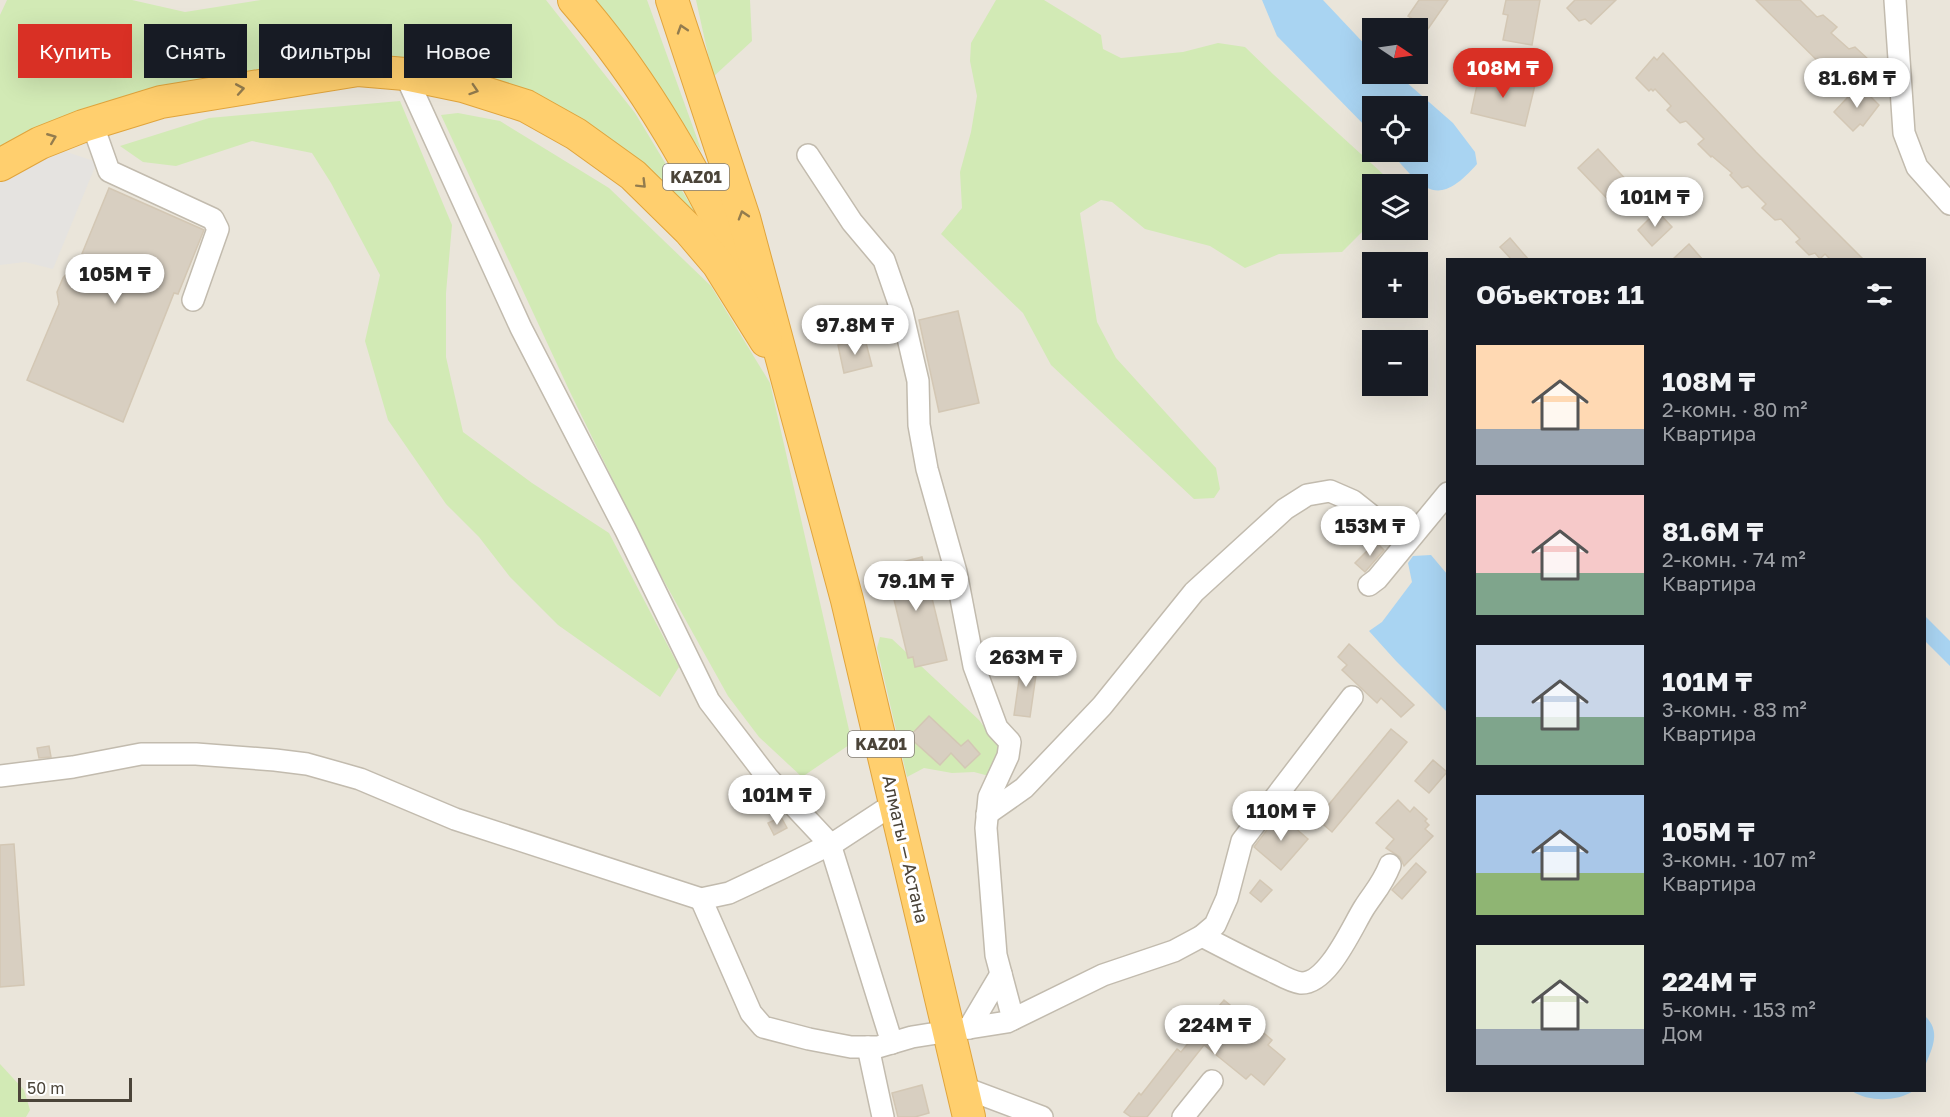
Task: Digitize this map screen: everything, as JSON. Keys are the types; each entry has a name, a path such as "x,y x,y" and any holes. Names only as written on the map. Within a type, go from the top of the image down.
{"highway":[{"name":"KАZ01","path":"574,0 601,31 652,103 693,171 753,293 785,373"},
{"name":"KАZ01","path":"672,0 744,218 785,373"},
{"name":"KАZ01","path":"0,165 40,143 92,123 161,102 358,70 404,74"},
{"name":"KАZ01","path":"424,78 463,86 526,106 576,134 633,175 689,230 718,264 785,373"},
{"name":"Алматы — Астана","path":"785,373 847,600 895,803 959,1029 962,1087 969,1117"}],"street":[{"path":"1895,0 1904,133 1917,167 1950,204"},
{"path":"407,78 521,328 626,531 709,701 768,778 830,844 892,1043"},
{"path":"92,123 109,171 213,219 218,229 193,300"},
{"path":"808,154 852,222 884,260 902,312 918,381 920,425 927,469 956,572 974,666 997,728 1010,742 1008,756 989,797 986,828 996,955 1013,1019"},
{"path":"987,814 1024,788 1102,706 1194,592 1285,509 1307,495 1330,491 1353,501 1406,543"},
{"path":"1369,585 1377,579 1446,495"},
{"path":"701,899 751,1013 763,1027 851,1047 878,1047 959,1029 1007,1022 1103,975 1174,951 1202,936 1215,925 1227,898 1242,842 1352,697"},
{"path":"0,776 73,767 141,754 196,754 275,760 307,765 360,779 455,819 701,899 729,893 830,844 895,803"},
{"path":"1202,936 1283,976 1301,982 1312,981 1337,955 1365,906 1383,884 1390,866"},
{"path":"959,1029 1001,974"},
{"path":"868,1047 883,1117"},
{"path":"1183,1117 1212,1081"},
{"path":"962,1087 1042,1117"}],"shaded area":[{"path":"0,0 1950,0 1950,1117 0,1117"},
{"path":"40,143 97,162 53,269 25,262 0,265 0,165"}],"green space":[{"path":"7,0 132,0 185,12 261,0 546,0 635,113 722,257 594,130 421,78 512,78 512,24 404,24 404,73 392,69 392,24 259,24 259,78 315,78 0,153 0,15"},
{"path":"591,0 647,0 702,152"},
{"path":"696,0 750,0 752,41 713,77"},
{"path":"996,0 1044,0 1101,35 1103,49 1121,58 1183,52 1218,43 1245,47 1362,155 1362,162 1370,162 1383,174 1362,174 1362,232 1342,252 1279,254 1245,268 1210,246 1145,229 1112,202 1101,200 1080,213 1097,322 1116,358 1216,468 1220,489 1214,498 1194,499 1051,365 1023,313 941,234 962,208 960,172 971,132 977,96 970,61 971,43"},
{"path":"400,101 452,225 446,293 446,357 463,432 532,483 609,533 679,667 660,697 558,625 510,577 479,537 446,504 388,420 365,341 380,275 331,183 312,153 252,141 176,166 143,162 120,146 209,118"},
{"path":"458,113 500,121 609,188 711,286 770,383 852,743 802,777 759,737 728,696 650,556 570,392 441,115"},
{"path":"880,637 892,639 979,720 1000,748 989,776 974,772 952,773 924,768 907,777 877,648"},
{"path":"0,1064 24,1090 30,1110 26,1117 0,1117"}],"water":[{"path":"1262,0 1323,0 1362,41 1362,84 1408,84 1422,96 1362,96 1362,123 1277,36"},
{"path":"1428,101 1453,123 1475,152 1477,164 1451,187 1440,190 1428,188 1428,174 1410,174 1399,162 1428,162"},
{"path":"1431,555 1446,573 1446,711 1369,631 1382,622 1412,582 1408,563 1413,556"},
{"path":"1926,617 1950,641 1950,666 1926,642"},
{"path":"1926,1017 1933,1027 1933,1046 1926,1064"},
{"path":"1854,1092 1911,1092 1891,1099 1874,1099"}],"building":[{"path":"1419,0 1448,0 1428,29 1428,18 1408,16"},
{"path":"1506,0 1540,0 1532,45 1503,40 1508,15 1503,14"},
{"path":"1575,0 1616,0 1591,24 1585,19 1579,21 1567,8"},
{"path":"1756,0 1800,0 1817,17 1823,15 1837,27 1831,33 1849,49 1855,47 1868,59 1845,88"},
{"path":"1663,53 1756,152 1862,258 1829,258 1825,254 1819,258 1815,253 1809,255 1796,242 1800,239 1781,219 1775,220 1762,208 1766,204 1748,186 1742,188 1730,175 1732,173 1698,144 1704,139 1686,121 1680,123 1667,110 1671,106 1655,89 1649,91 1636,78 1654,57 1657,60"},
{"path":"1480,71 1535,85 1525,126 1471,113"},
{"path":"1859,85 1879,105 1863,126 1860,124 1853,131 1834,112"},
{"path":"1598,149 1639,194 1620,212 1578,168"},
{"path":"109,188 204,230 178,294 174,293 123,422 27,380 59,304 57,292 63,278 79,261"},
{"path":"1657,211 1672,227 1652,246 1638,230"},
{"path":"1510,238 1527,258 1510,258 1500,247"},
{"path":"1689,244 1701,258 1674,258"},
{"path":"958,311 979,403 939,412 919,320"},
{"path":"865,339 872,366 844,373 838,345"},
{"path":"1376,542 1384,550 1365,572 1355,563"},
{"path":"922,557 947,660 915,667 913,657 908,658 886,566"},
{"path":"1349,644 1414,705 1401,717 1381,698 1377,703 1342,670 1347,665 1338,657"},
{"path":"1022,659 1038,661 1030,717 1014,715"},
{"path":"929,716 961,746 968,740 980,754 965,768 951,753 940,765 909,737"},
{"path":"1391,729 1407,742 1332,832 1317,819"},
{"path":"49,746 51,757 39,758 37,748"},
{"path":"1433,760 1446,771 1429,793 1415,781"},
{"path":"1398,800 1410,812 1414,807 1427,819 1425,821 1429,825 1425,829 1433,836 1404,866 1400,857 1386,848 1394,839 1376,823"},
{"path":"1279,814 1308,839 1281,870 1254,847"},
{"path":"781,817 787,828 774,835 768,823"},
{"path":"14,844 24,985 0,987 0,845"},
{"path":"1416,863 1426,872 1402,899 1392,890"},
{"path":"1260,880 1272,890 1261,902 1250,893"},
{"path":"1224,1000 1272,1040 1268,1045 1285,1059 1264,1085 1251,1074 1246,1079 1204,1045 1147,1117 1131,1117 1124,1112 1139,1093 1141,1095 1177,1049 1181,1052"},
{"path":"922,1085 929,1113 915,1117 898,1117 892,1093"}]}
